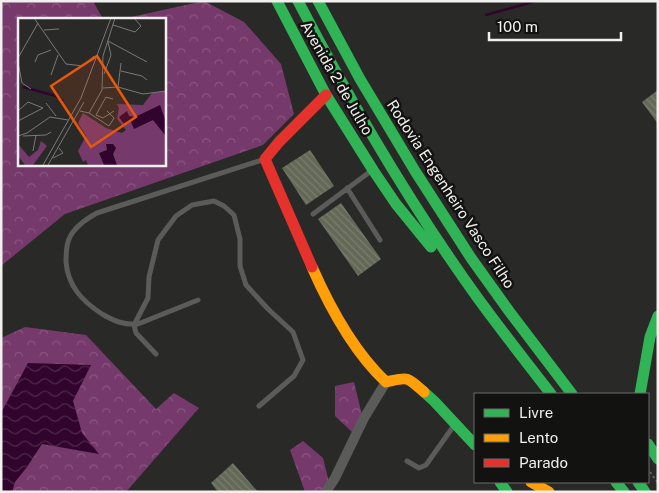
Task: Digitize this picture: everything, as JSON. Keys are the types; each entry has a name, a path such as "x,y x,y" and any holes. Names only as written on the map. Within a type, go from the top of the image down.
{"main road":[{"name":"Avenida 2 de Julho","path":"277,1 326,94 396,204 429,244 478,297"},
{"path":"298,1 357,108 418,210 478,297 550,393"},
{"name":"Rodovia Engenheiro Vasco Filho","path":"318,1 360,79 415,171 471,258 571,393"},
{"path":"326,94 265,158 290,218 324,295 348,335 372,369 386,382 406,378 411,380 434,401 474,444"},
{"path":"640,393 650,337 658,316"},
{"path":"520,325 535,338 578,393"},
{"path":"649,446 658,459"},
{"path":"533,483 549,492"}],"street":[{"path":"326,492 335,478 364,418 386,382"}],"lane":[{"path":"198,300 138,324 120,323 112,320 81,298 74,289 67,268 66,251 69,238 75,229 97,212 265,158"},
{"path":"313,214 373,170"},
{"path":"347,188 380,240"},
{"path":"156,354 136,333 134,324 148,298 149,277 158,240 176,216 192,205 214,201 224,206 234,215 240,239 240,266 246,285 268,309 294,332 303,360 294,376 259,406"},
{"path":"407,460 419,468 426,466 455,423"}],"path":[{"path":"650,472 658,483"}],"green space":[{"path":"1,1 93,1 102,18 18,18 18,165 165,165 165,18 127,18 204,1 244,22 281,64 294,114 263,145 65,214 1,266"},
{"path":"25,327 86,335 156,409 174,393 199,408 126,492 1,492 1,338"},
{"path":"354,382 362,415 353,433 335,416 335,386"},
{"path":"303,441 323,458 329,482 320,492 305,492 290,450"}],"water":[{"path":"28,363 91,365 73,401 82,433 99,454 42,444 15,482 12,492 1,492 1,413"}],"building":[{"path":"658,90 658,124 642,102"},
{"path":"310,150 334,186 306,205 282,168"},
{"path":"341,203 381,259 358,276 318,219"},
{"path":"233,463 258,492 218,492 211,483"}],"waterway":[{"path":"486,15 536,1"}],"traffic: fast":[{"path":"277,1 326,95 373,170"},
{"path":"298,1 360,115 428,226 504,334 550,393"},
{"path":"318,1 360,79 415,171 471,258 571,393"},
{"path":"373,170 396,204 431,247"},
{"path":"640,393 650,337 658,316"},
{"path":"424,392 474,444"},
{"path":"649,446 658,459"},
{"path":"501,483 507,492"},
{"path":"617,483 624,492"},
{"path":"639,483 645,492"}],"traffic: slow":[{"path":"312,267 343,328 374,370 386,382 407,379 424,392"},
{"path":"533,483 549,492"}],"traffic: jam":[{"path":"312,267 265,159 279,142 326,95"}]}
